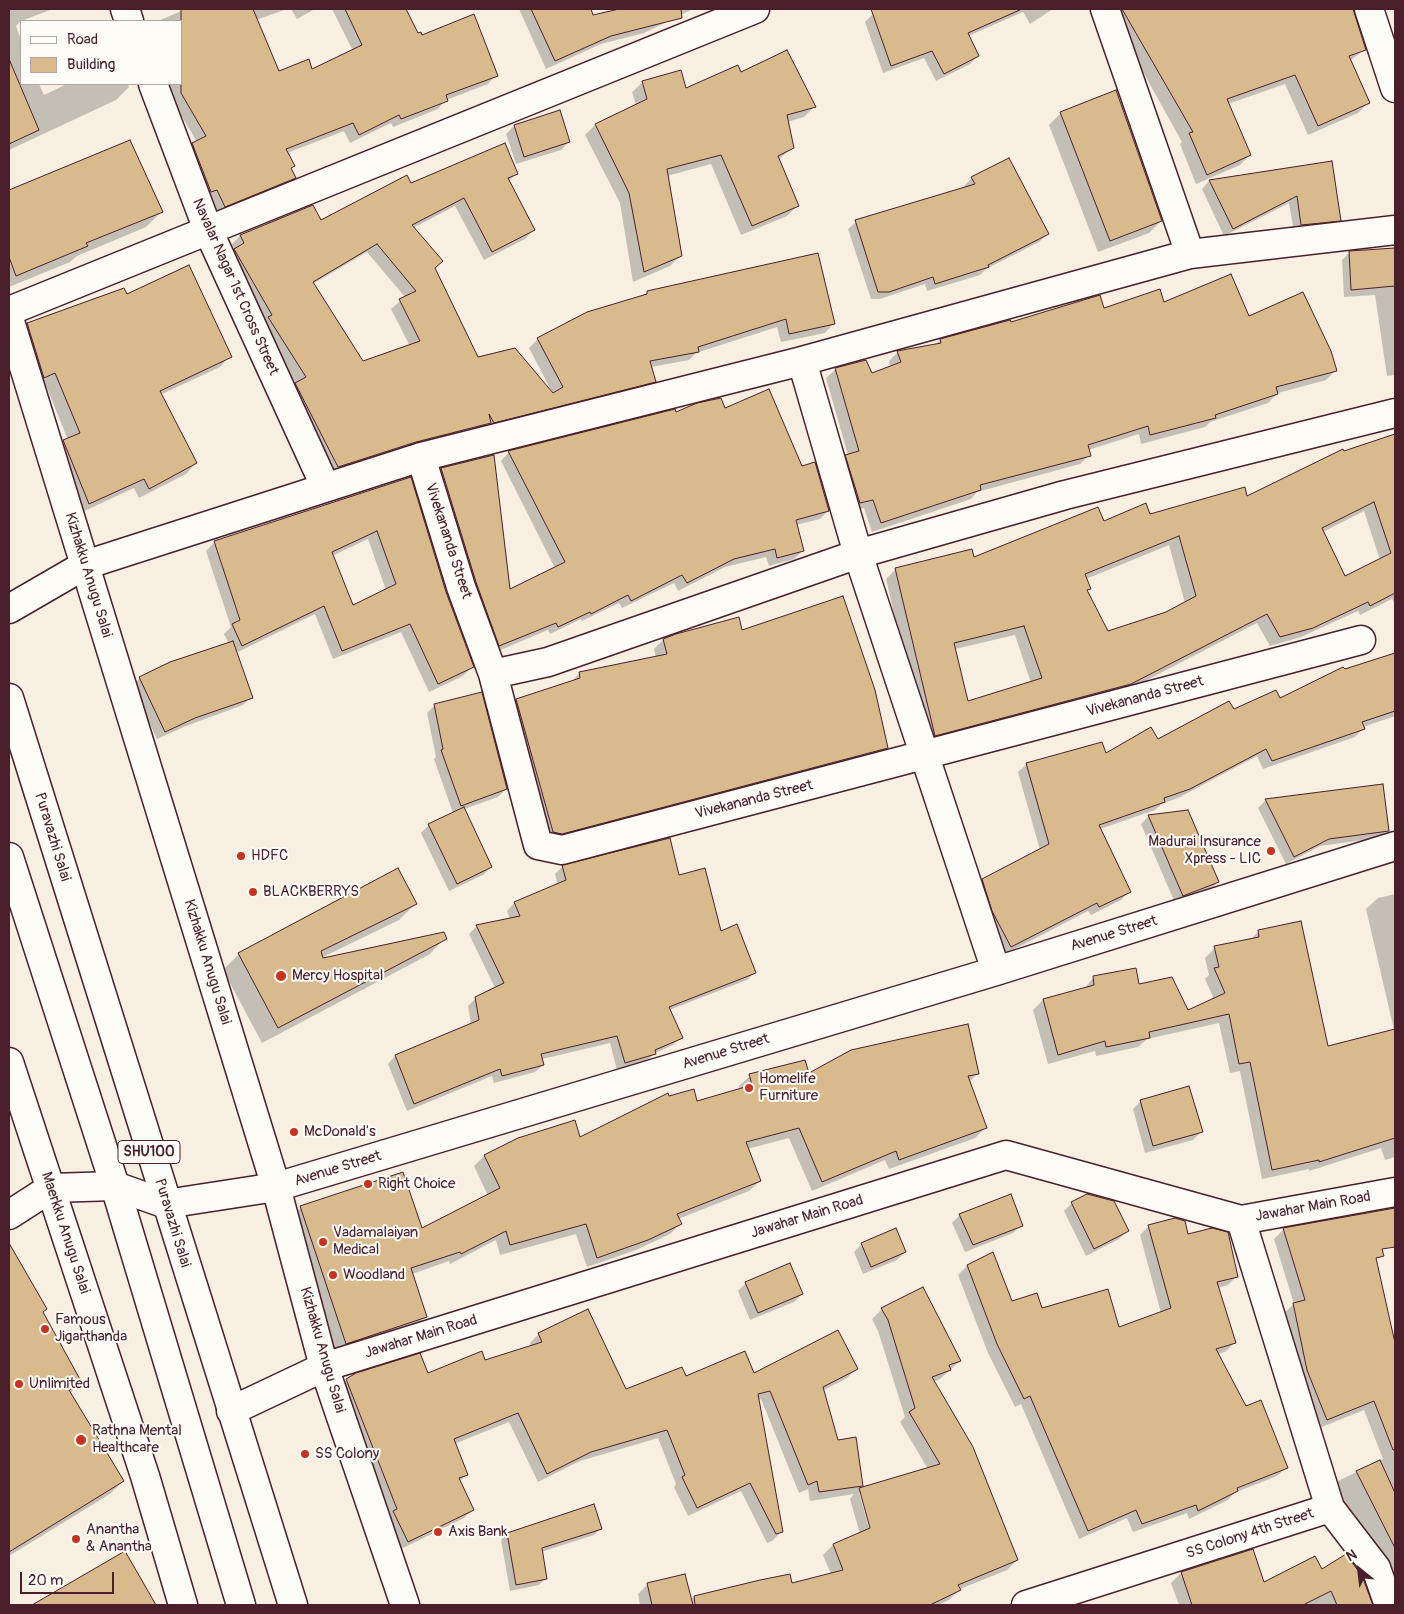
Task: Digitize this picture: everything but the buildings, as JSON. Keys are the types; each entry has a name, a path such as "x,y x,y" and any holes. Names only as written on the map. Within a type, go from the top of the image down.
{"street":[{"path":"9,311 755,9"},
{"path":"1105,9 1190,254"},
{"path":"1369,9 1395,88"},
{"name":"Navalar Nagar 1st Cross Street","path":"153,85 208,230 325,486"},
{"path":"9,609 85,564 421,457 802,361 1190,254 1395,230"},
{"name":"Kizhakku Anugu Salai","path":"9,318 276,1187 324,1367 405,1605"},
{"path":"802,361 858,554 996,971"},
{"path":"493,674 548,662 858,554 1065,495 1395,413"},
{"name":"Vivekananda Street","path":"421,457 462,587 493,674 538,845 562,850 1361,640"},
{"name":"Puravazhi Salai","path":"9,698 293,1605"},
{"name":"Avenue Street","path":"50,1188 115,1186 166,1204 276,1187 996,971 1395,846"},
{"name":"SHU100","path":"9,857 115,1186 241,1605"},
{"name":"Maerkku Anugu Salai","path":"9,1062 145,1476 183,1605"},
{"name":"Jawahar Main Road","path":"232,1412 324,1367 1006,1155 1241,1220 1395,1192"},
{"path":"9,1215 50,1188"},
{"name":"SS Colony 4th Street","path":"1026,1605 1330,1508 1241,1220"},
{"path":"1330,1508 1376,1568 1389,1605"}],"place":[{"name":"Madurai Insurance Xpress - LIC","path":"1271,851"},
{"name":"HDFC","path":"241,856"},
{"name":"BLACKBERRYS","path":"253,892"},
{"name":"Mercy Hospital","path":"281,976"},
{"name":"Homelife Furniture","path":"749,1088"},
{"name":"McDonald's","path":"294,1132"},
{"name":"Right Choice","path":"368,1184"},
{"name":"Vadamalaiyan Medical","path":"323,1242"},
{"name":"Woodland","path":"333,1275"},
{"name":"Famous Jigarthanda","path":"45,1329"},
{"name":"Unlimited","path":"19,1384"},
{"name":"Rathna Mental Healthcare","path":"81,1440"},
{"name":"SS Colony","path":"305,1454"},
{"name":"Axis Bank","path":"438,1532"},
{"name":"Anantha & Anantha","path":"76,1539"}]}
